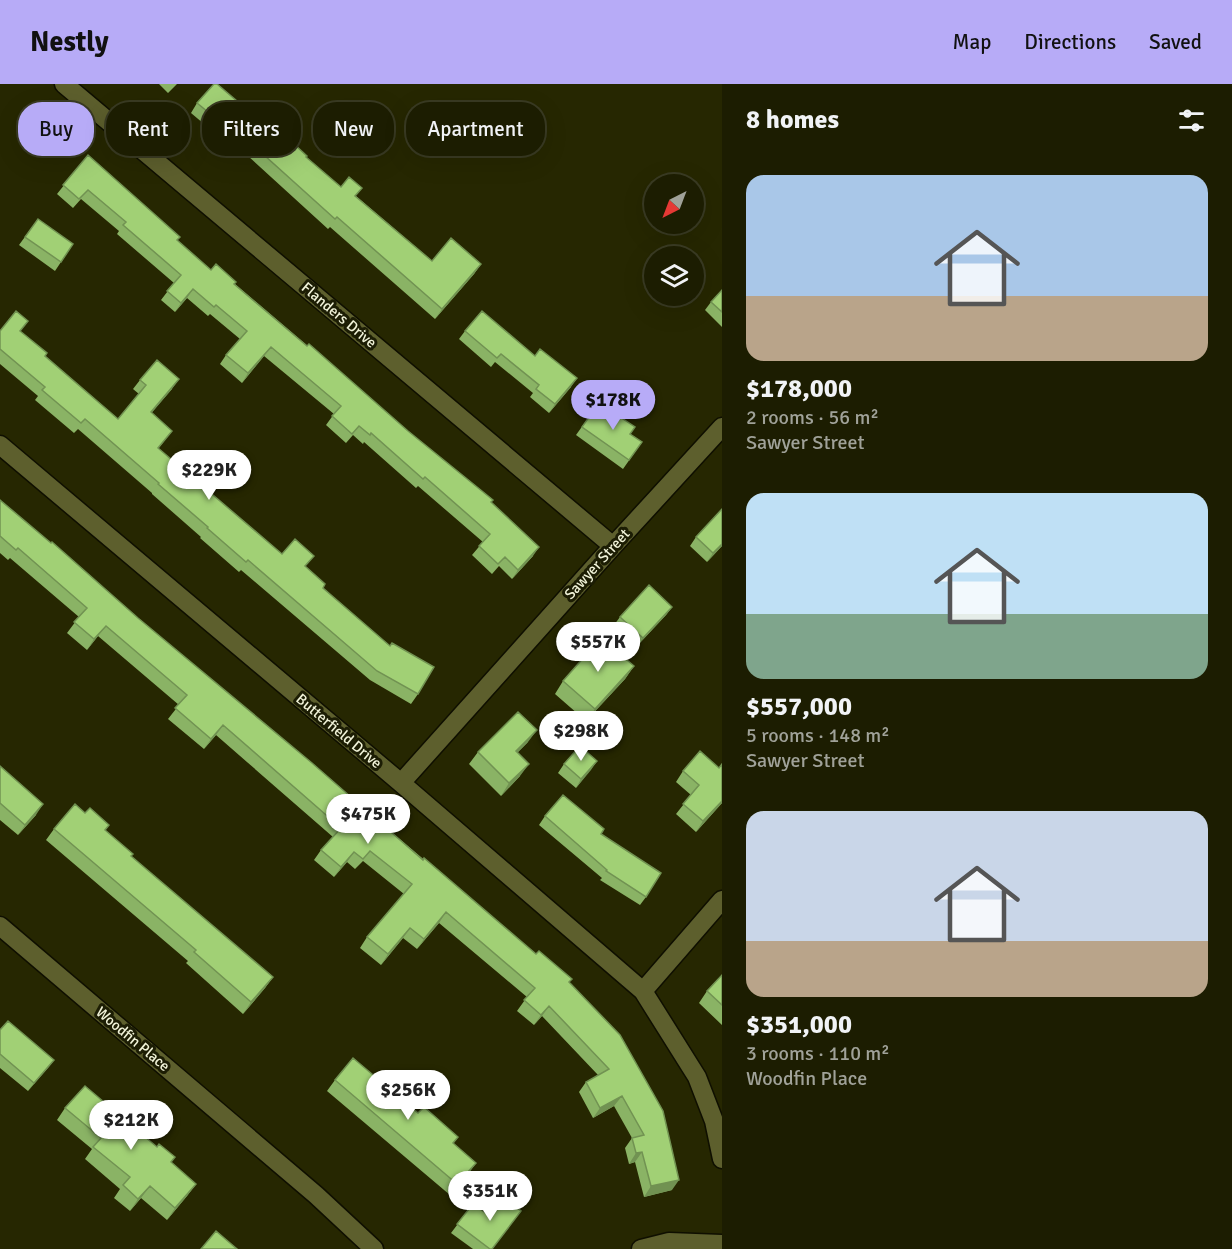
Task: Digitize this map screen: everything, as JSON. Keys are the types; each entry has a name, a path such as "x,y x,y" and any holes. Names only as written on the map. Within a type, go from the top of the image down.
{"street":[{"name":"Flanders Drive","path":"64,84 613,546"},
{"name":"Sawyer Street","path":"401,783 722,427"},
{"name":"Butterfield Drive","path":"0,445 401,783 643,991 697,1077 714,1120 722,1159"},
{"path":"643,991 722,900"},
{"name":"Woodfin Place","path":"0,926 316,1195 374,1249"},
{"path":"641,1249 669,1242 722,1244"}],"building":[{"path":"214,84 238,102 202,102 202,107 197,103"},
{"path":"301,150 341,187 349,177 362,188 355,196 432,261 451,238 481,264 442,309 337,217 335,219 265,156 301,156"},
{"path":"89,156 180,237 177,240 211,270 216,264 236,282 234,284 307,346 309,344 408,431 493,500 491,502 539,547 518,570 505,557 498,564 479,546 490,534 371,433 370,435 359,426 352,434 332,416 341,406 271,347 248,373 226,355 247,331 193,289 181,303 167,291 181,275 123,225 126,222 88,190 79,199 63,185"},
{"path":"38,219 73,244 61,262 25,237"},
{"path":"722,290 722,312 711,302"},
{"path":"16,311 28,321 20,331 47,353 45,356 118,419 146,385 140,380 157,360 179,379 151,412 172,431 158,448 282,554 295,539 314,556 305,566 325,584 323,588 390,646 392,643 434,667 418,694 377,671 248,560 246,562 85,419 81,423 42,390 45,387 0,349 0,331"},
{"path":"482,311 535,356 540,349 577,378 555,404 536,389 539,385 501,354 497,358 465,331"},
{"path":"599,403 635,427 630,434 642,442 629,460 582,427"},
{"path":"0,500 312,763 423,860 424,858 536,954 539,951 572,979 569,982 620,1035 663,1111 679,1180 651,1186 642,1152 636,1153 632,1138 644,1135 622,1096 600,1108 586,1082 609,1069 549,1006 541,1015 524,1000 535,988 446,912 424,939 410,928 388,954 367,937 412,884 370,851 363,859 354,852 341,867 321,850 341,828 223,725 211,739 175,708 187,695 106,626 94,639 74,622 87,608 18,548 16,550 0,536"},
{"path":"722,509 722,544 713,553 696,537"},
{"path":"649,585 672,607 643,638 620,617"},
{"path":"601,638 634,666 595,709 563,681"},
{"path":"518,712 537,730 516,751 529,764 509,783 478,752"},
{"path":"580,746 597,761 581,779 564,764"},
{"path":"700,751 719,768 722,764 722,801 703,821 683,804 699,785 683,771"},
{"path":"0,766 43,804 25,825 0,803"},
{"path":"563,795 604,829 601,834 661,873 646,897 606,871 545,816"},
{"path":"75,804 85,813 90,808 109,825 105,830 133,854 131,856 273,977 251,1002 194,952 196,950 54,829"},
{"path":"722,975 722,1005 707,991"},
{"path":"8,1021 54,1060 34,1083 0,1054 0,1030"},
{"path":"353,1058 418,1113 424,1107 458,1137 453,1143 476,1163 457,1184 335,1080"},
{"path":"85,1086 157,1147 159,1144 175,1157 171,1162 196,1184 175,1208 150,1186 138,1199 123,1185 130,1177 93,1147 101,1138 65,1108"},
{"path":"501,1196 521,1211 490,1249 457,1224 473,1204 487,1214"},
{"path":"216,1231 237,1249 201,1249"}]}
